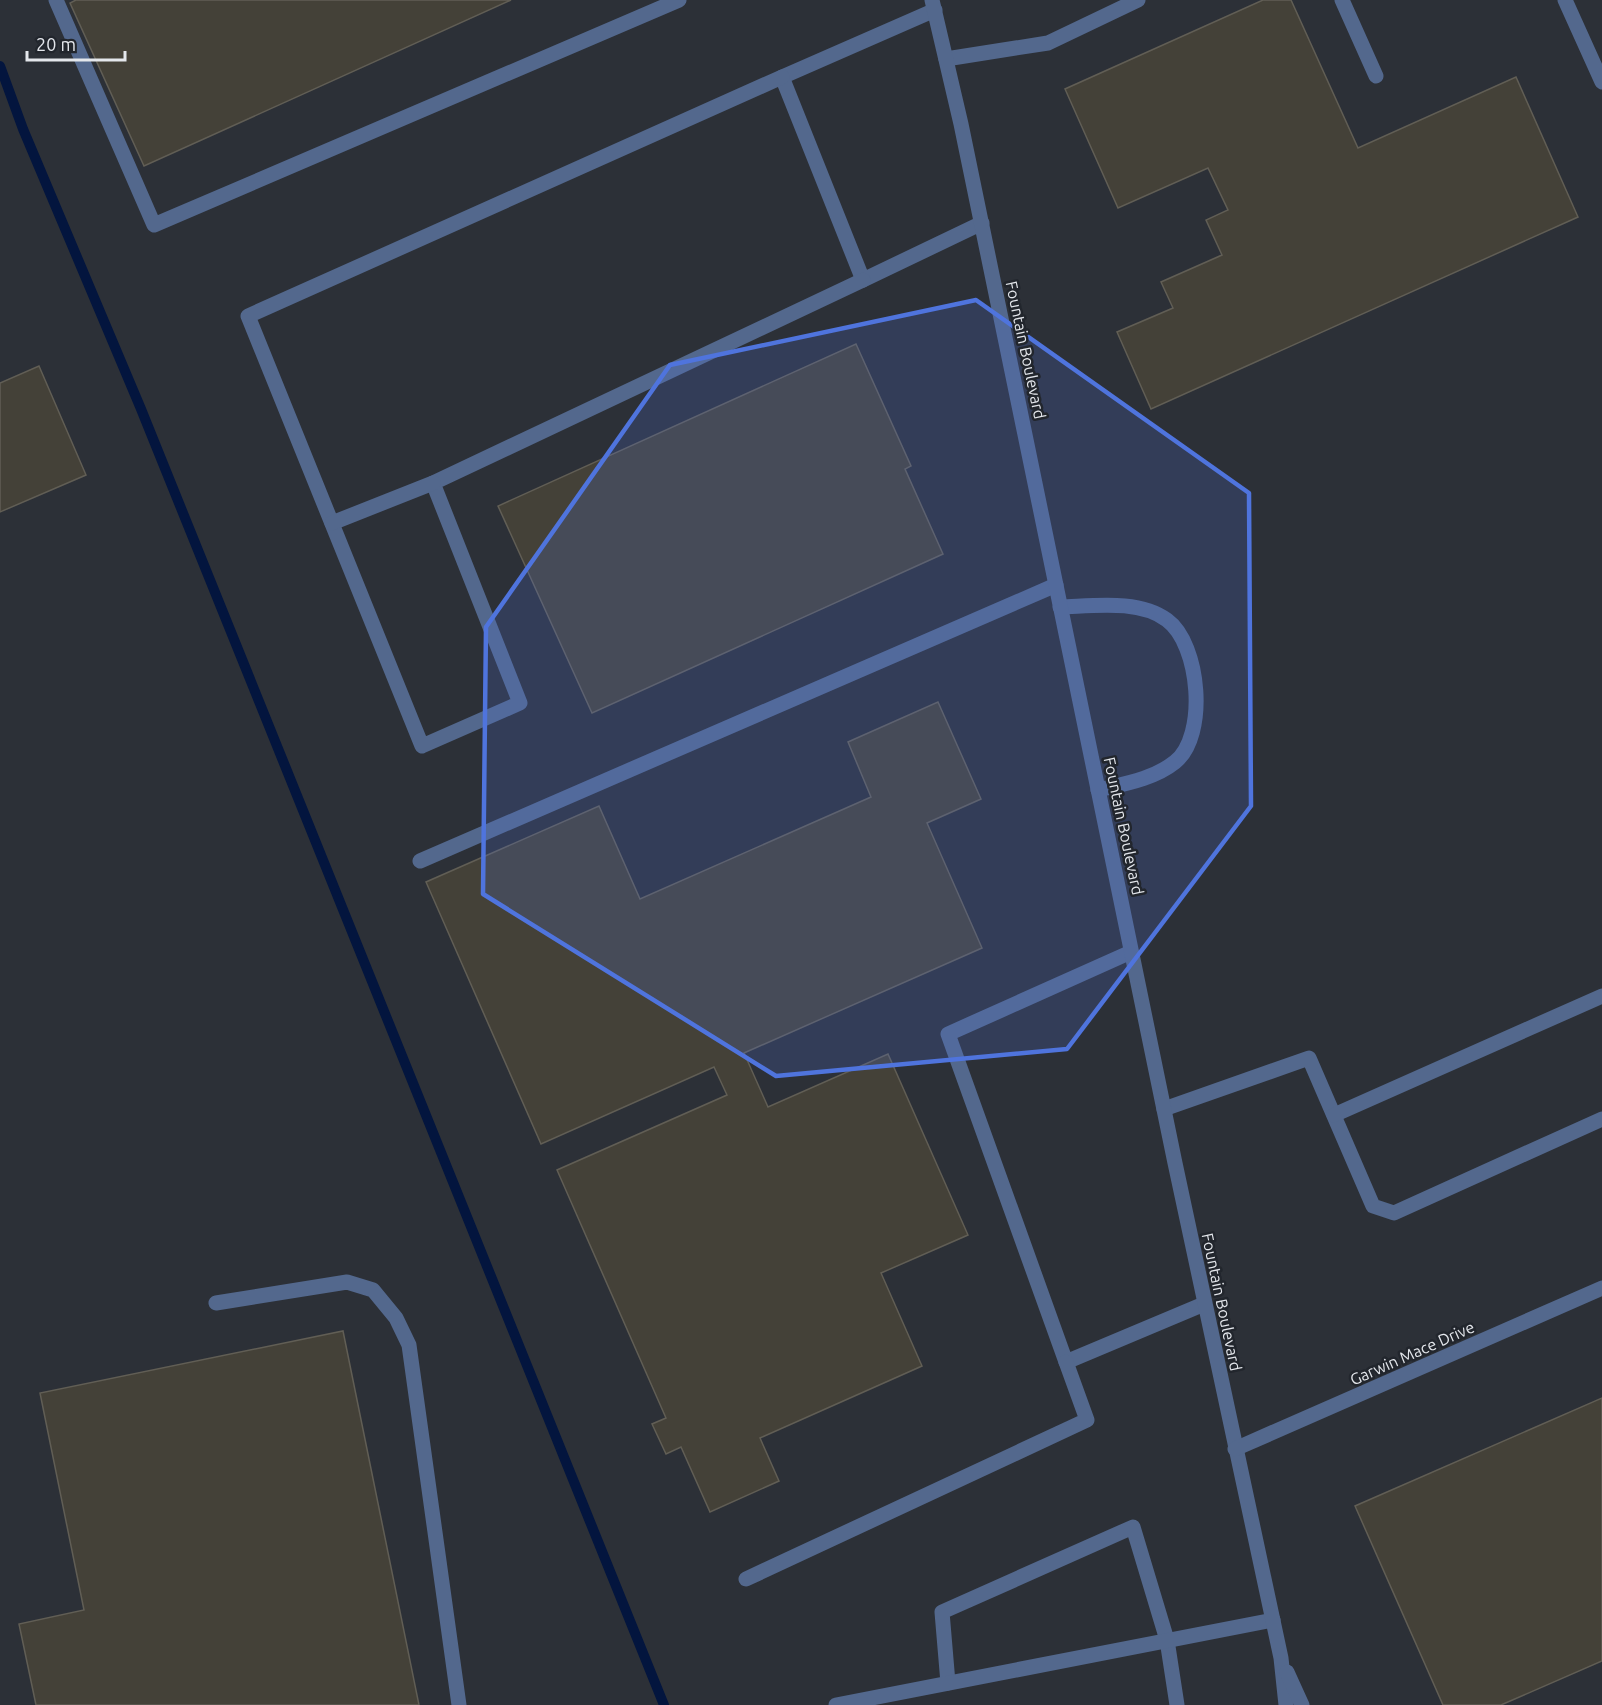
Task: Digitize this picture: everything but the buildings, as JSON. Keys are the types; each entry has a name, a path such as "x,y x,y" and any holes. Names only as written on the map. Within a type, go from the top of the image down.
{"street":[{"path":"56,0 154,225 679,0"},
{"path":"946,59 1048,43 1138,0"},
{"path":"1342,0 1376,76"},
{"path":"1565,0 1602,82"},
{"path":"433,483 520,703 422,746 248,316 782,77 934,5"},
{"name":"Fountain Boulevard","path":"934,5 982,223 1204,1304 1281,1658 1286,1705"},
{"path":"782,77 863,280"},
{"path":"332,523 433,483 982,223"},
{"path":"420,861 1056,585"},
{"path":"1060,607 1130,605 1168,620 1188,648 1198,699 1192,736 1176,762 1140,780 1098,790"},
{"path":"746,1579 1087,1420 948,1034 1131,952"},
{"path":"1334,1115 1602,996"},
{"path":"1164,1109 1309,1058 1373,1206 1394,1213 1602,1119"},
{"path":"216,1304 347,1282 373,1290 396,1318 410,1345 459,1705"},
{"name":"Garwin Mace Drive","path":"1235,1449 1602,1288"},
{"path":"1066,1362 1204,1304"},
{"path":"948,1683 942,1612 1133,1527 1167,1640 1177,1705"},
{"path":"836,1705 1273,1620"},
{"name":"Fountain Boulevard","path":"1281,1658 1302,1705"}],"highlighted area":[{"path":"976,300 1249,493 1251,806 1067,1049 776,1076 483,894 486,627 670,365"}],"waterway":[{"path":"0,66 23,129 141,409 664,1705"}]}
